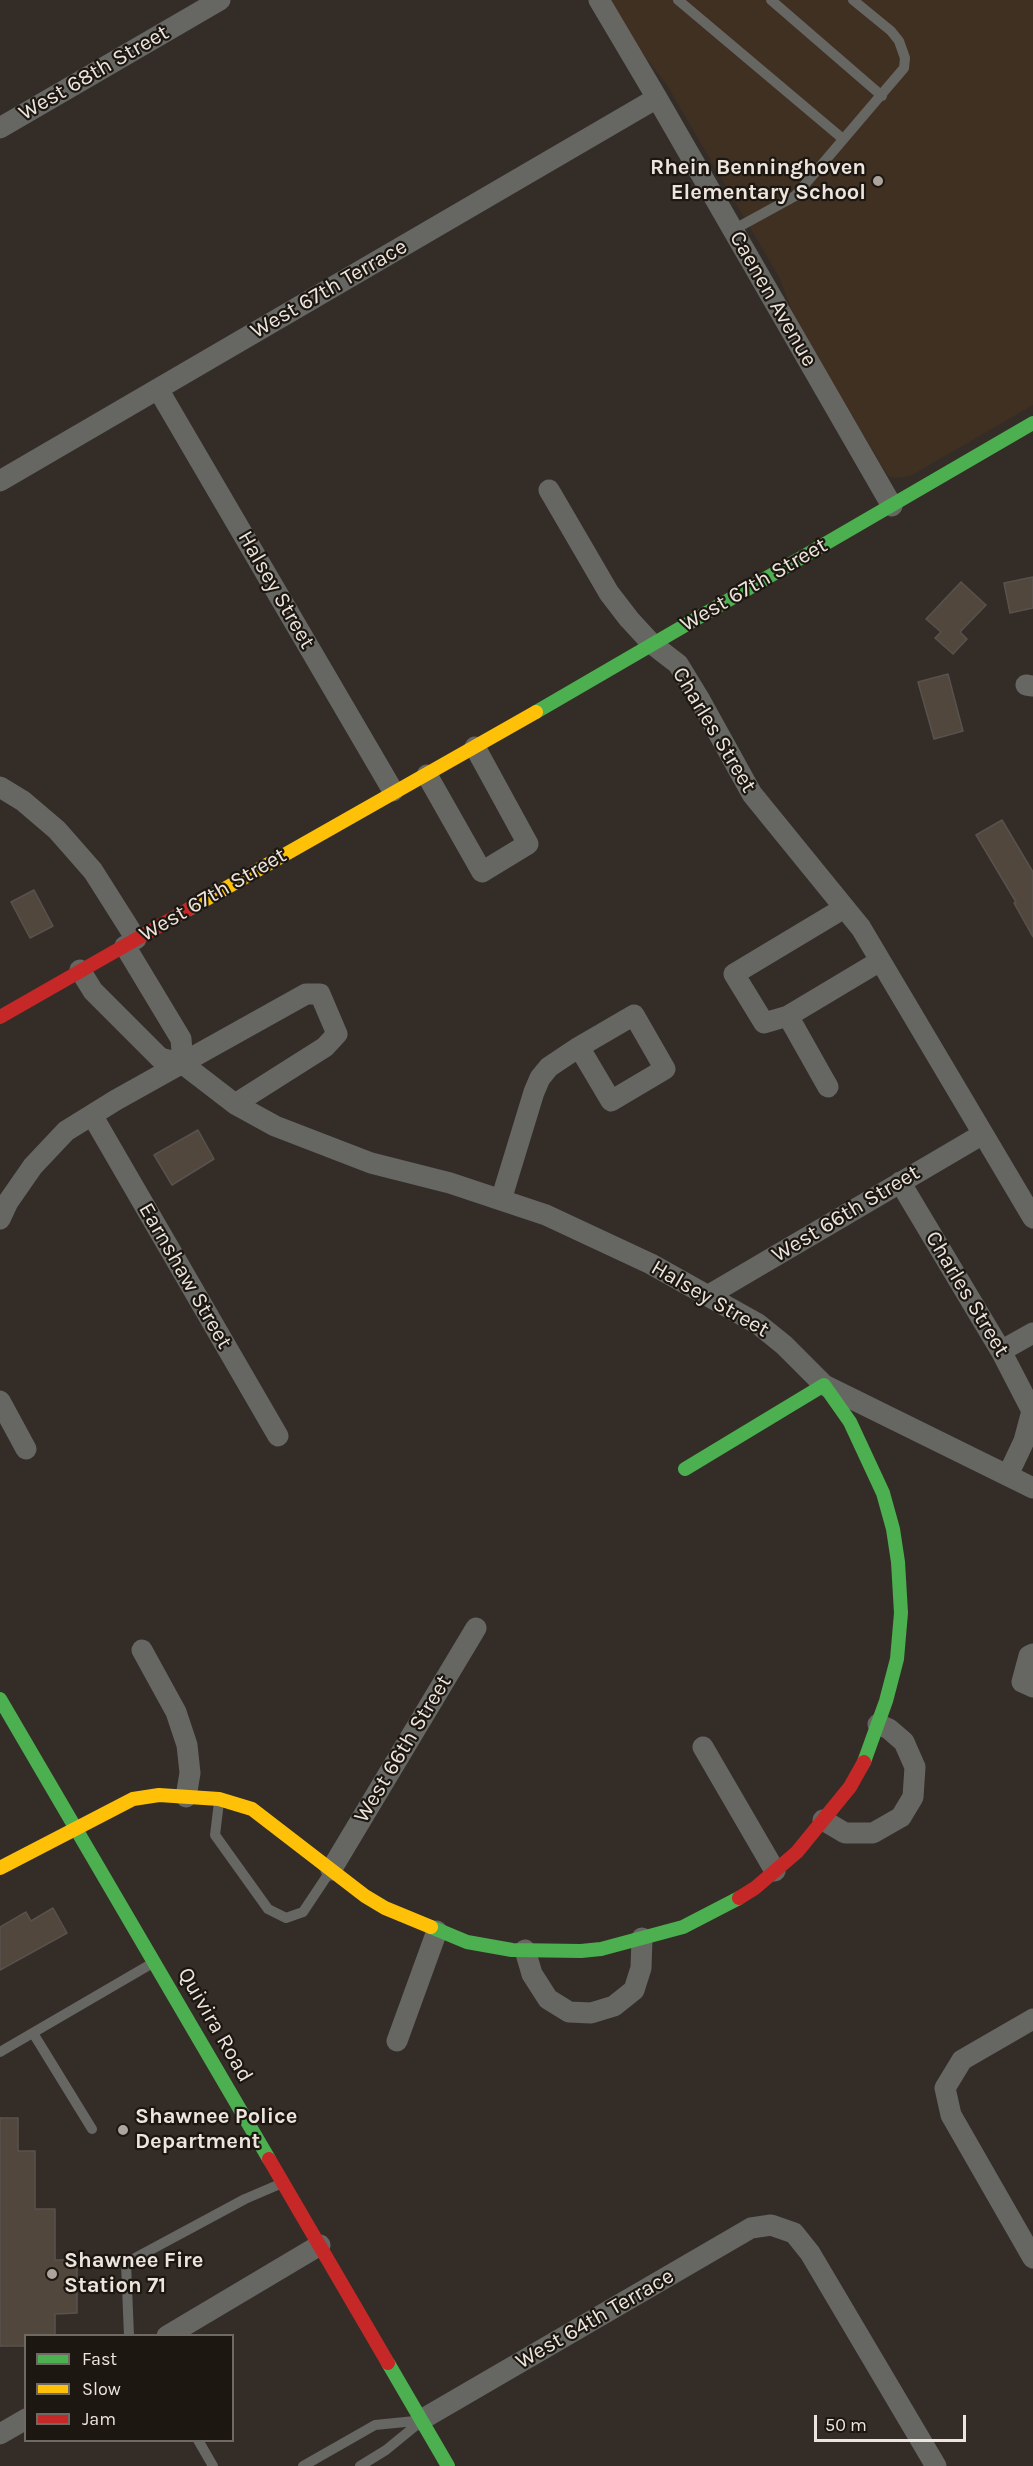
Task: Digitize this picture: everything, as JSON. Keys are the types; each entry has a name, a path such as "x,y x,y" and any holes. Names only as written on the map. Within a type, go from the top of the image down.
{"street":[{"name":"West 68th Street","path":"0,128 220,0"},
{"name":"Caenen Avenue","path":"598,0 892,506"},
{"name":"West 67th Terrace","path":"0,481 657,98"},
{"name":"Halsey Street","path":"158,389 393,792"},
{"name":"West 67th Street","path":"0,1017 393,792 427,775 1033,423"},
{"name":"Charles Street","path":"549,490 609,593 628,620 652,644 678,664 752,794 861,928 1033,1218"},
{"path":"427,775 483,872 528,844 475,747"},
{"path":"0,787 23,801 57,830 93,871 181,1039 183,1064"},
{"path":"844,908 734,974 764,1023 788,1016 880,961"},
{"name":"Halsey Street","path":"80,970 93,991 160,1058 183,1064 235,1104 275,1126 371,1163 450,1183 557,1220 651,1264 758,1324 776,1338 824,1385 1033,1488"},
{"path":"0,1219 8,1202 33,1166 66,1131 306,994 320,994 337,1034 325,1047 235,1104"},
{"path":"788,1016 828,1087"},
{"path":"501,1200 540,1078 549,1067 579,1047"},
{"name":"Earnshaw Street","path":"92,1115 278,1436"},
{"name":"West 66th Street","path":"709,1295 983,1134"},
{"name":"Charles Street","path":"900,1182 1001,1351 1032,1411 1024,1441 1008,1475"},
{"path":"1001,1351 1033,1333"},
{"path":"0,1868 134,1799 159,1795 219,1799 252,1809 364,1896 436,1931 467,1942 525,1950 601,1949 683,1928 727,1906 755,1888 797,1852 850,1787 864,1762 897,1659 902,1612 898,1562 893,1529 883,1493 850,1422 824,1385 685,1469"},
{"path":"0,1401 26,1449"},
{"name":"West 66th Street","path":"331,1870 476,1629"},
{"path":"142,1650 176,1712 187,1745 190,1773 186,1797"},
{"path":"1033,1654 1029,1656 1022,1682 1033,1688"},
{"name":"Quivira Road","path":"0,1699 448,2466"},
{"path":"823,1820 845,1833 873,1833 901,1817 913,1797 915,1767 904,1742 889,1729 878,1724"},
{"path":"703,1747 775,1871"},
{"path":"397,2041 436,1931"},
{"path":"525,1950 532,1974 548,1999 569,2012 591,2013 614,2006 634,1990 641,1968 642,1938"},
{"path":"1033,2019 962,2060 945,2088 951,2115 1033,2258"},
{"name":"West 64th Terrace","path":"422,2420 752,2228 771,2225 794,2233 810,2253 936,2466"},
{"path":"170,2334 320,2245"},
{"path":"0,2434 24,2420"}],"lane":[{"path":"678,0 843,139"},
{"path":"771,0 882,96"},
{"path":"733,230 795,196 904,68 905,58 899,41 891,31 854,0"},
{"path":"219,1799 215,1835 268,1909 286,1918 303,1912 331,1870"},
{"path":"0,2052 154,1963"},
{"path":"33,2033 92,2129"},
{"path":"129,2334 126,2263 245,2199 283,2182"},
{"path":"303,2466 375,2425 422,2420"},
{"path":"360,2466 386,2450 422,2420"},
{"path":"199,2442 213,2466"}],"shaded area":[{"name":"Rhein Benninghoven Elementary School","path":"610,0 1033,0 1033,405 910,476 898,478 888,476 797,323 779,277 667,85 637,46"}],"building":[{"path":"1033,577 1033,608 1010,613 1004,583"},
{"path":"961,582 986,605 960,632 967,639 953,654 935,638 941,632 926,619"},
{"path":"948,674 963,731 934,739 918,682"},
{"path":"1002,820 1033,872 1033,937 1014,903 1016,902 976,835"},
{"path":"34,890 53,926 30,938 11,902"},
{"path":"198,1130 214,1159 172,1185 154,1155"},
{"path":"53,1908 67,1933 0,1970 0,1927 26,1912 31,1921"},
{"path":"0,2118 18,2118 18,2151 35,2151 35,2209 55,2209 55,2260 77,2260 77,2313 55,2314 55,2334 24,2334 24,2346 0,2346"}],"traffic: fast":[{"path":"536,712 1033,423"},
{"path":"685,1469 824,1385 850,1422 883,1493 893,1529 898,1562 901,1613 897,1659 886,1701 864,1762"},
{"path":"0,1699 269,2159"},
{"path":"431,1927 467,1942 512,1950 581,1951 601,1949 683,1927 739,1898"},
{"path":"388,2363 448,2466"}],"traffic: slow":[{"path":"189,909 536,712"},
{"path":"0,1868 133,1799 159,1795 219,1799 252,1809 365,1896 385,1908 431,1927"}],"traffic: jam":[{"path":"0,1017 189,909"},
{"path":"739,1898 755,1888 797,1852 850,1787 864,1762"},
{"path":"269,2159 388,2363"}],"place":[{"name":"Rhein Benninghoven Elementary School","path":"878,181"},
{"name":"Shawnee Police Department","path":"123,2130"},
{"name":"Shawnee Fire Station 71","path":"52,2274"}]}
